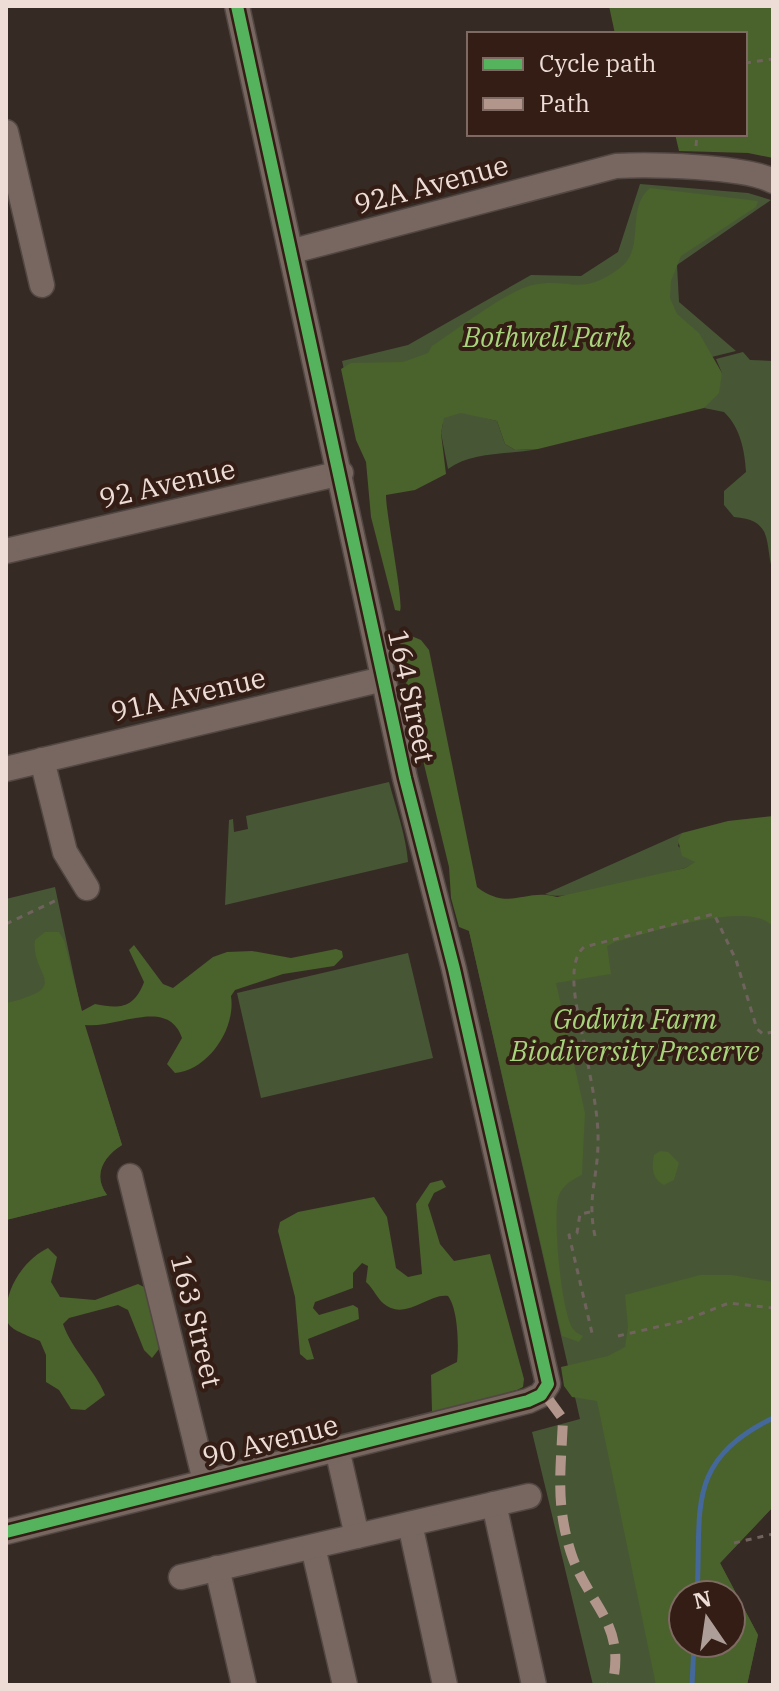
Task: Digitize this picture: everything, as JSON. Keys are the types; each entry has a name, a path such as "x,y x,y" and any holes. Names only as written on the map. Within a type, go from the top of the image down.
{"street":[{"name":"164 Street","path":"237,6 293,251 383,679 540,1342 548,1384 545,1392"},
{"path":"6,132 42,285"},
{"name":"92A Avenue","path":"293,251 616,166 655,165 750,174 773,181"},
{"name":"92 Avenue","path":"6,551 341,473"},
{"name":"91A Avenue","path":"6,769 383,679"},
{"path":"42,760 65,852 87,888"},
{"name":"163 Street","path":"130,1176 205,1481"},
{"name":"90 Avenue","path":"6,1532 528,1401 545,1392"},
{"path":"337,1449 357,1536"},
{"path":"181,1577 529,1496"},
{"path":"494,1504 534,1685"},
{"path":"410,1524 445,1685"},
{"path":"313,1547 345,1685"},
{"path":"217,1568 244,1685"}],"path":[{"path":"747,63 773,59"},
{"path":"695,154 697,136"},
{"path":"6,924 59,899"},
{"path":"595,1236 590,1212 598,1134 573,980 574,961 584,947 714,914 736,960 757,1029 763,1034 773,1032"},
{"path":"590,1212 580,1214 577,1233 569,1235 592,1333"},
{"path":"618,1336 683,1321 729,1303 773,1308"},
{"path":"734,1543 773,1534"}],"green space":[{"path":"609,6 773,6 773,158 748,153 679,151 675,136 747,136 747,32 615,32"},
{"name":"Bothwell Park","path":"640,184 748,193 771,200 677,265 679,302 736,351 474,415 497,421 505,444 515,450 538,449 480,456 448,469 441,433 443,423 361,442 342,361 408,345 531,275 581,276 618,252"},
{"name":"Bothwell Park","path":"650,188 758,201 756,207 681,256 671,281 670,298 677,314 699,333 722,373 719,393 704,408 538,449 515,450 505,444 497,421 461,413 444,418 441,433 446,474 415,490 386,495 401,604 400,611 395,610 371,517 366,462 356,440 341,369 351,363 403,362 428,353 432,346 467,321 522,288 546,283 586,284 607,276 621,267 633,249 638,206"},
{"path":"743,352 750,360 773,361 773,572 762,528 747,519 734,517 724,505 724,491 746,472 738,432 724,412 704,408 722,373 716,359"},
{"path":"409,635 421,640 429,650 477,887 488,894 508,899 536,895 557,897 685,868 695,862 682,856 678,840 682,833 728,821 773,816 773,927 761,919 744,916 673,926 607,946 611,974 556,983 585,1113 582,1175 561,1191 557,1205 559,1263 565,1306 574,1330 583,1336 579,1342 562,1336 469,931 459,927 451,898 449,867 410,707 400,642 402,636"},
{"path":"389,782 408,862 225,905 229,820 233,819 234,832 248,829 246,816"},
{"path":"682,833 678,846 696,862 685,868 594,892 558,896 545,894"},
{"name":"Godwin Farm Biodiversity Preserve","path":"773,859 773,1507 720,1563 728,1579 667,1579 667,1659 747,1659 747,1614 758,1635 747,1685 593,1685 532,1432 580,1419 469,931"},
{"path":"55,887 84,1024 122,1145 105,1160 100,1173 107,1195 6,1220 6,899"},
{"path":"45,932 59,932 64,940 82,1011 95,1004 125,1005 136,998 144,982 129,950 134,945 163,984 173,988 213,957 227,952 252,951 291,958 336,949 342,951 343,957 334,966 283,974 235,990 231,996 229,1021 218,1045 209,1056 187,1070 175,1073 167,1064 182,1038 175,1026 165,1019 153,1016 85,1025 122,1145 105,1160 100,1173 107,1195 6,1220 6,1003 27,997 44,986 35,940"},
{"path":"408,953 433,1058 261,1098 237,993"},
{"path":"660,1151 668,1152 679,1163 674,1180 664,1185 655,1176 653,1168 654,1155"},
{"path":"442,1180 446,1187 434,1193 428,1205 440,1244 454,1261 490,1254 524,1379 523,1387 517,1390 440,1412 432,1411 431,1375 457,1362 458,1355 456,1318 448,1296 433,1298 403,1310 395,1309 384,1304 366,1282 368,1266 362,1263 353,1273 353,1288 315,1302 313,1308 319,1315 353,1305 358,1308 359,1319 308,1339 314,1359 307,1360 300,1354 295,1297 278,1231 280,1222 298,1212 374,1197 387,1217 396,1268 408,1277 422,1274 416,1204 430,1183"},
{"path":"48,1248 57,1257 51,1282 60,1297 95,1300 138,1284 144,1287 152,1303 159,1349 152,1358 144,1350 128,1310 118,1305 69,1318 63,1324 105,1395 85,1410 71,1409 59,1390 46,1382 46,1355 40,1341 8,1323 8,1301 16,1279 30,1260"},
{"path":"700,1275 732,1275 773,1282 773,1507 720,1563 728,1579 667,1579 667,1659 747,1659 747,1614 758,1635 747,1685 656,1685 597,1401 572,1397 564,1386 561,1367 608,1356 625,1347 628,1327 625,1295"}],"waterway":[{"path":"698,1579 700,1513 711,1471 724,1452 744,1435 773,1418"},
{"path":"692,1685 693,1659"}],"marked path":[{"path":"549,1400 563,1419 560,1486 566,1535 578,1571 610,1630 615,1664 612,1685"}],"cycle path":[{"path":"6,1532 528,1401 541,1395 548,1384 454,969 405,778 237,6"}]}
